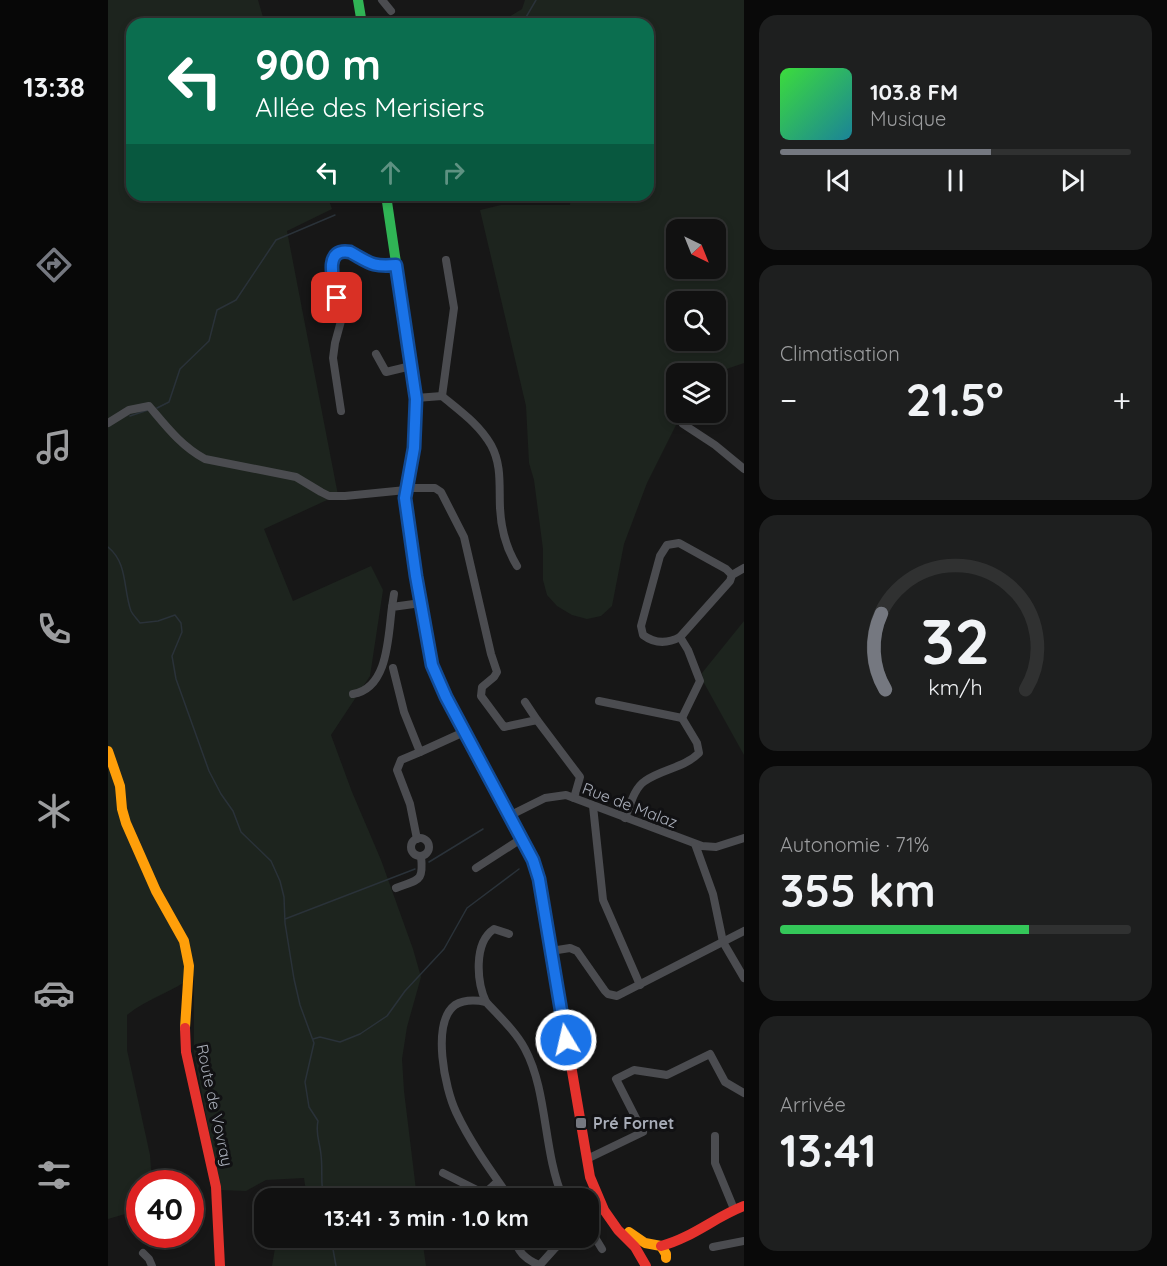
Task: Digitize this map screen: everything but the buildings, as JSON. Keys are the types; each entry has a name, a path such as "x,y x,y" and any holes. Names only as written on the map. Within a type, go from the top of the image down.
{"street":[{"path":"358,0 361,18"},
{"path":"382,0 391,11"},
{"path":"387,201 416,399 414,448 405,498 432,665 438,682 533,860 539,879 590,1177 618,1230 635,1247 645,1264"},
{"path":"341,411 333,358 341,321 332,262 339,252 348,251 367,263 382,266 396,265"},
{"path":"442,396 454,308 447,260"},
{"path":"376,354 386,372 411,366"},
{"path":"416,399 442,396 479,427 492,447 500,472 503,532 517,566"},
{"path":"108,423 129,410 149,406 181,443 205,459 296,477 329,496 406,489 435,488 441,492 464,537 497,672 482,687 481,696 504,727 537,720"},
{"path":"683,424 720,449 744,469"},
{"path":"732,575 726,569 679,543 668,545 660,556 642,626 643,635 651,641 669,643 680,638 732,575 744,568"},
{"path":"353,694 365,691 380,674 394,594"},
{"path":"392,607 421,603"},
{"path":"680,638 688,650 700,681 682,718"},
{"path":"393,668 404,712 420,752"},
{"path":"525,702 580,777 574,798"},
{"path":"599,702 682,718 697,743 699,753 693,759 644,781 625,818"},
{"path":"417,839 410,804 398,770 401,760 464,732"},
{"name":"Route de Vovray","path":"108,751 120,786 126,823 156,891 184,941 189,966 185,1026 186,1052 216,1187 220,1266"},
{"name":"Rue de Malaz","path":"509,816 553,795 566,795 707,847 716,847 744,838"},
{"path":"593,806 603,900 640,985"},
{"path":"476,868 521,838"},
{"path":"417,839 411,845 411,849 413,853 421,856"},
{"path":"417,839 425,840 429,847 428,852 421,856"},
{"path":"695,844 713,894 723,942 744,978"},
{"path":"396,888 416,882 420,878 423,871 421,856"},
{"path":"509,934 494,929 486,936 481,950 479,978 486,1002 516,1035 535,1073 559,1188"},
{"path":"551,951 570,948 577,951 605,991 612,996 621,995 744,931"},
{"path":"486,1002 477,1000 462,1002 448,1013 442,1041 443,1065 455,1110 498,1188"},
{"path":"588,1155 643,1132 616,1079 634,1070 667,1076 710,1054 725,1082 744,1093"},
{"path":"645,1264 643,1250 682,1239 716,1217 739,1207 715,1163 715,1136"},
{"path":"443,1173 481,1192 486,1192 496,1183"},
{"path":"496,1183 501,1188"},
{"path":"599,1205 604,1201"},
{"path":"604,1201 629,1233 638,1240 656,1246 666,1254 664,1262"},
{"path":"664,1262 682,1239"},
{"path":"714,1247 744,1241"},
{"path":"599,1245 602,1250"},
{"path":"517,1248 530,1261 539,1266 555,1248"},
{"path":"143,1253 152,1266"}],"shaded area":[{"path":"108,0 258,0 263,18 126,18 126,201 329,201 332,209 287,231 338,495 264,529 293,601 371,566 383,590 370,676 331,735 381,860 421,977 407,1027 402,1059 416,1188 306,1188 304,1178 266,1180 246,1191 220,1190 194,1052 194,976 127,1015 127,1050 150,1155 151,1170 126,1170 126,1214 108,1219"},
{"path":"525,0 744,0 744,363 726,369 726,363 666,363 666,423 677,423 647,483 624,544 612,606 601,616 587,619 572,615 557,606 547,595 543,580 543,549 534,480 529,463 526,406 480,210 501,205 570,205 570,201 654,201 654,18 507,18 522,9"},
{"path":"744,621 744,755 704,683 702,673"},
{"path":"275,1248 423,1248 426,1266 272,1266"}],"waterway":[{"path":"526,18 536,0"},
{"path":"157,408 169,402 180,369 209,341 217,310 236,300 276,240 335,215"},
{"path":"130,416 148,410"},
{"path":"108,547 122,568 131,611 140,623 158,621 175,615 181,623 182,632 172,656 176,679 209,771 233,811 241,832 271,861 280,881 294,979 300,1005 314,1043 305,1082 309,1107 318,1121 317,1134 321,1155 322,1188"},
{"path":"429,862 483,829"},
{"path":"285,919 415,869"},
{"path":"313,1039 320,1037 340,1042 360,1034 387,1016 405,991 444,949 467,908 519,869"},
{"path":"333,1248 336,1266"}],"traffic: fast":[{"path":"358,0 361,18"},
{"path":"387,201 416,398 414,448 405,498 430,653"}],"traffic: slow":[{"path":"430,653 432,665 445,697 533,860 539,879 555,971"},
{"path":"108,751 120,786 126,823 156,891 184,941 189,966 185,1028"},
{"path":"629,1232 645,1243 661,1246 666,1258"}],"traffic: jam":[{"path":"555,971 590,1177 604,1210 618,1230 635,1247 646,1266"},
{"path":"185,1028 186,1052 216,1187 220,1266"},
{"path":"661,1246 683,1238 744,1206"}],"place":[{"name":"Pré Fornet","path":"581,1123"}],"route":[{"path":"337,298 331,266 333,258 339,252 348,251 364,262 374,265 396,265 416,399 414,448 405,498 432,665 438,682 533,860 539,879 566,1040"}]}
